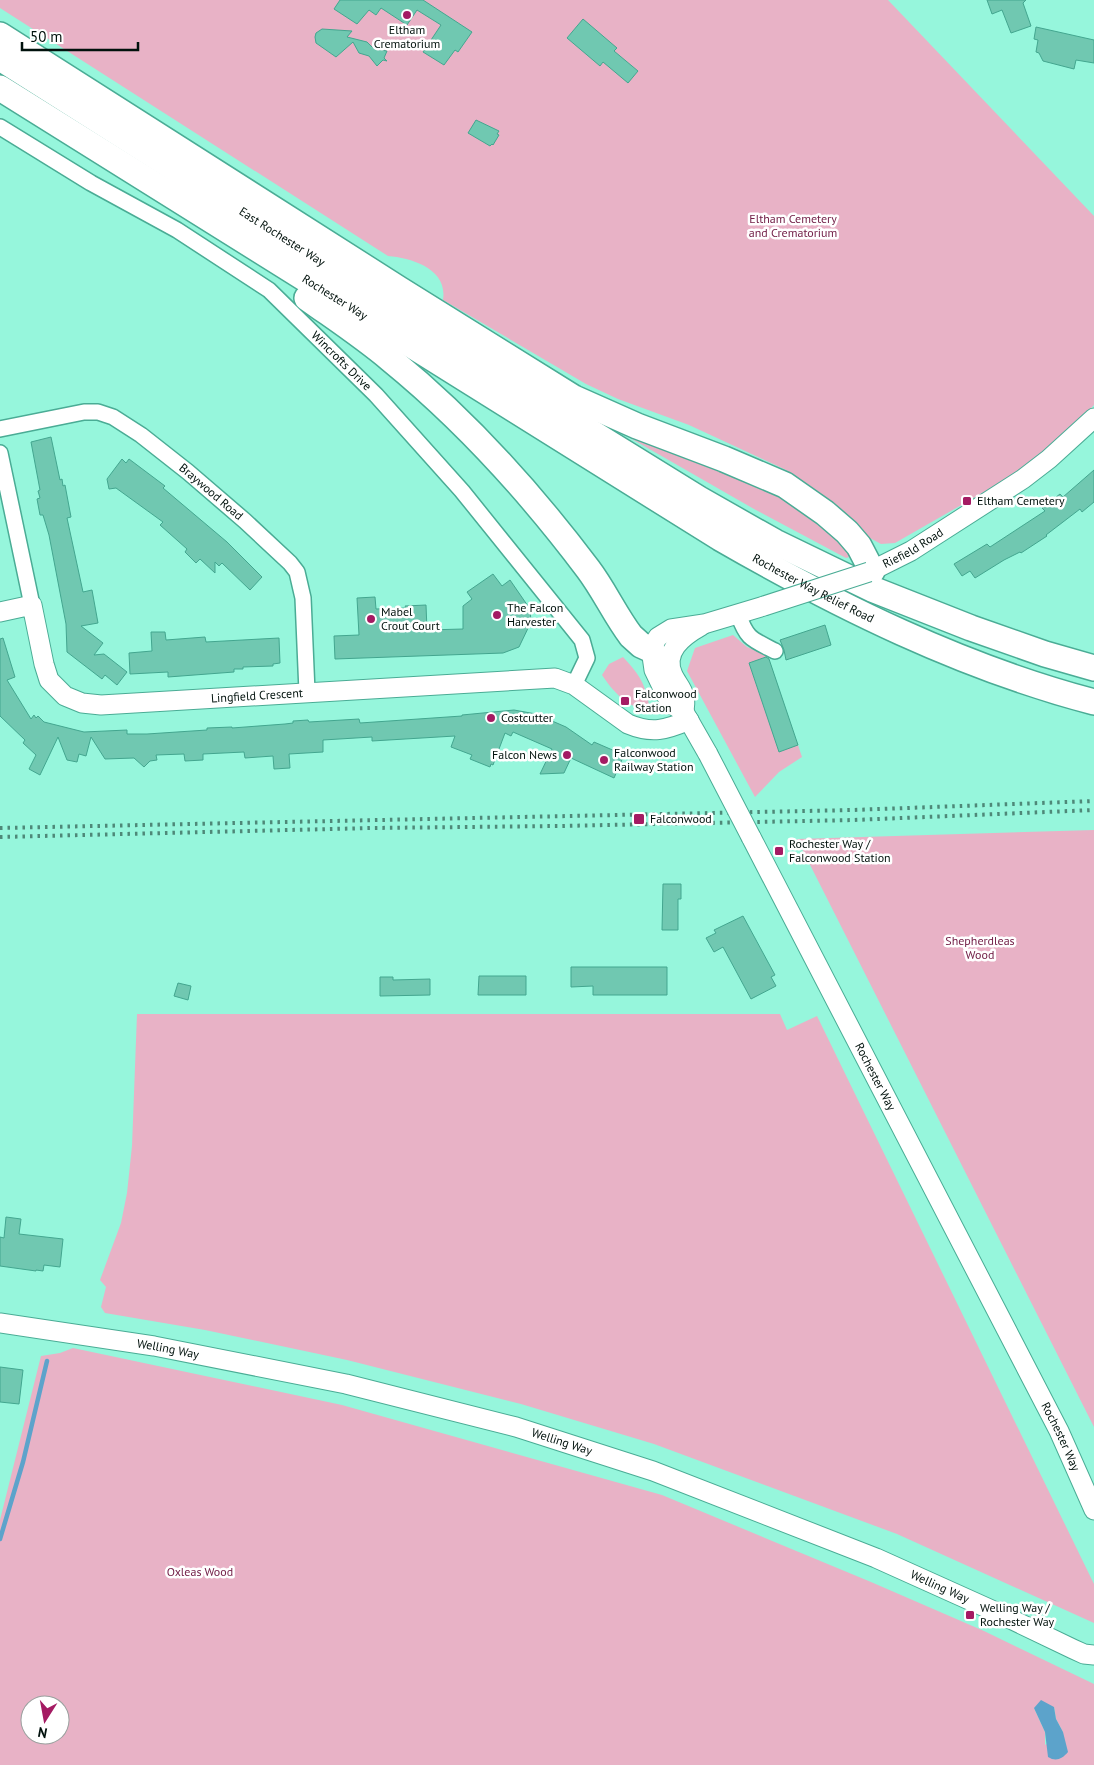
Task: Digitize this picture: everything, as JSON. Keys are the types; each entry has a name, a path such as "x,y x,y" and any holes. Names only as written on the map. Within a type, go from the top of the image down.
{"highway":[{"path":"0,35 390,284 574,398 785,485 825,513 847,532 860,546 870,571"},
{"name":"East Rochester Way","path":"0,58 559,424"},
{"path":"0,88 116,162 389,358 477,438 531,497 589,570 631,636 640,645 652,650"},
{"name":"Rochester Way","path":"116,162 559,424"},
{"name":"Rochester Way Relief Road","path":"559,424 775,542 872,589 971,628 1045,654 1094,668"},
{"name":"Rochester Way Relief Road","path":"559,424 720,538 838,603 939,649 1094,702"}],"street":[{"name":"Wincrofts Drive","path":"2,132 177,230 269,290 382,402 462,491 582,640 587,658 574,685"},
{"name":"Braywood Road","path":"0,429 84,412 98,412 113,417 141,435 188,472 281,554 297,572 303,598 307,692"},
{"name":"Riefield Road","path":"652,650 655,640 671,629 704,624 738,614 870,571 911,551 1023,479 1049,459 1094,418"},
{"name":"Lingfield Crescent","path":"0,453 44,664 49,680 65,696 82,703 101,705 555,678 574,685 628,724 638,728 667,729 686,716"},
{"path":"0,612 32,605"},
{"path":"738,614 744,630 750,639 775,651"},
{"name":"Riefield Road","path":"686,716 684,696 671,668 671,655 681,640 704,624"},
{"name":"Rochester Way","path":"652,650 654,670 670,703 686,716 756,845 1059,1431 1094,1510"},
{"name":"Welling Way","path":"0,1323 154,1346 336,1382 516,1427 654,1471 876,1558 1084,1654 1094,1655"}],"green space":[{"name":"Eltham Cemetery and Crematorium","path":"0,0 888,0 1094,216 1094,405 1063,438 1026,468 895,543 881,544 868,537 815,490 786,470 689,425 618,399 586,384 443,300 443,289 440,280 426,267 407,259 388,256 0,8"},
{"path":"590,415 790,498 860,554 846,558 754,509"},
{"path":"733,635 747,647 769,656 749,663 779,751 798,745 802,757 779,772 755,797 687,671 695,648"},
{"path":"623,657 641,681 650,709 642,709 628,703 616,693 602,675 609,664"},
{"name":"Shepherdleas Wood","path":"1094,830 1094,1427 797,839"},
{"path":"137,1014 780,1014 787,1030 817,1016 1094,1584 1094,1623 897,1534 654,1444 521,1404 347,1360 205,1330 105,1313 101,1307 106,1287 100,1280 121,1223 127,1193 132,1146"},
{"name":"Oxleas Wood","path":"73,1348 342,1405 662,1495 984,1631 1094,1684 1094,1765 0,1765 0,1520 41,1356 60,1353","holes":["1054,1707 1056,1719 1063,1732 1045,1745 1045,1732 1034,1708"]}],"water":[{"path":"1041,1700 1054,1707 1056,1719 1063,1732 1068,1752 1059,1759 1048,1757 1045,1732 1034,1708"}],"building":[{"path":"340,0 423,0 472,32 458,52 455,50 444,65 423,52 441,25 417,10 407,25 381,8 376,15 369,10 357,24 334,9"},
{"path":"987,0 1026,0 1023,3 1031,26 1011,33 1002,10 992,14"},
{"path":"583,19 617,48 614,51 638,71 628,83 603,62 600,66 567,38"},
{"path":"1036,27 1094,40 1094,63 1076,60 1074,69 1043,61 1039,53 1036,52 1038,40 1034,39"},
{"path":"322,29 352,31 347,37 367,42 374,49 387,51 384,58 387,61 383,60 377,66 369,56 359,53 353,42 336,57 316,43 316,33"},
{"path":"476,120 499,131 497,134 499,135 493,145 490,146 468,133"},
{"path":"51,437 60,480 62,479 63,486 65,485 71,517 67,518 83,592 92,590 98,623 81,626 103,643 94,655 104,654 127,672 117,685 105,675 102,679 67,652 66,624 49,535 43,515 40,515 37,499 40,498 38,491 40,490 31,442"},
{"path":"122,459 126,463 129,459 165,486 163,488 227,542 262,577 250,590 222,563 219,566 215,562 215,573 200,559 196,563 185,552 187,549 160,525 163,522 116,488 109,489 107,479"},
{"path":"1094,470 1094,502 1082,512 1080,509 1047,536 1021,553 1004,560 975,578 970,571 962,576 954,564 987,544 990,547 1045,511 1042,508 1060,494 1063,497"},
{"path":"493,574 502,586 510,580 530,609 531,622 519,647 503,653 335,659 334,636 359,635 357,598 375,597 376,609 426,605 427,630 463,629 463,606 472,599 467,592"},
{"path":"825,625 831,645 786,660 780,640"},
{"path":"151,632 165,632 166,640 205,637 206,642 279,638 280,663 273,664 273,666 243,667 243,669 234,669 234,672 168,677 168,672 130,674 129,653 152,651"},
{"path":"3,638 15,677 7,680 31,719 34,715 44,722 84,732 127,730 127,734 147,734 207,730 207,728 285,724 293,723 293,721 308,720 309,722 359,719 360,723 462,716 514,710 536,714 566,727 592,745 594,742 624,755 614,778 571,758 564,773 540,774 552,749 513,732 511,736 505,733 493,765 491,764 490,767 470,759 472,755 451,747 455,736 372,741 372,737 323,740 323,752 289,754 290,768 274,769 273,756 245,758 244,752 203,754 203,760 185,761 184,754 156,755 157,760 150,761 144,767 134,758 105,759 91,737 86,756 79,754 77,762 67,760 58,737 40,775 29,769 36,755 23,743 25,740 0,716 0,639"},
{"path":"766,657 769,659 798,745 779,752 749,663"},
{"path":"663,884 681,884 681,899 678,899 678,930 662,930"},
{"path":"743,916 775,975 771,977 776,986 751,999 723,947 714,952 706,938 716,933 714,930"},
{"path":"571,967 667,967 667,995 593,995 593,986 571,987"},
{"path":"479,976 526,976 526,995 478,995"},
{"path":"380,977 393,977 393,980 430,979 430,995 380,996"},
{"path":"178,983 191,986 188,1000 174,996"},
{"path":"6,1217 21,1219 19,1234 63,1239 60,1267 44,1265 43,1271 36,1271 0,1266 0,1237 4,1238"},
{"path":"0,1367 23,1370 19,1404 0,1402"}],"waterway":[{"path":"0,1539 23,1462 47,1361"}],"railway":[{"path":"0,828 853,810 1094,801"},
{"path":"0,837 372,828 854,820 1094,810"}],"place":[{"name":"Eltham Crematorium","path":"407,15"},
{"name":"Eltham Cemetery","path":"967,501"},
{"name":"The Falcon Harvester","path":"497,615"},
{"name":"Mabel Crout Court","path":"371,619"},
{"name":"Falconwood Station","path":"625,701"},
{"name":"Costcutter","path":"491,718"},
{"name":"Falcon News","path":"567,755"},
{"name":"Falconwood Railway Station","path":"604,760"},
{"name":"Falconwood","path":"639,819"},
{"name":"Rochester Way / Falconwood Station","path":"779,851"},
{"name":"Welling Way / Rochester Way","path":"970,1615"}]}
